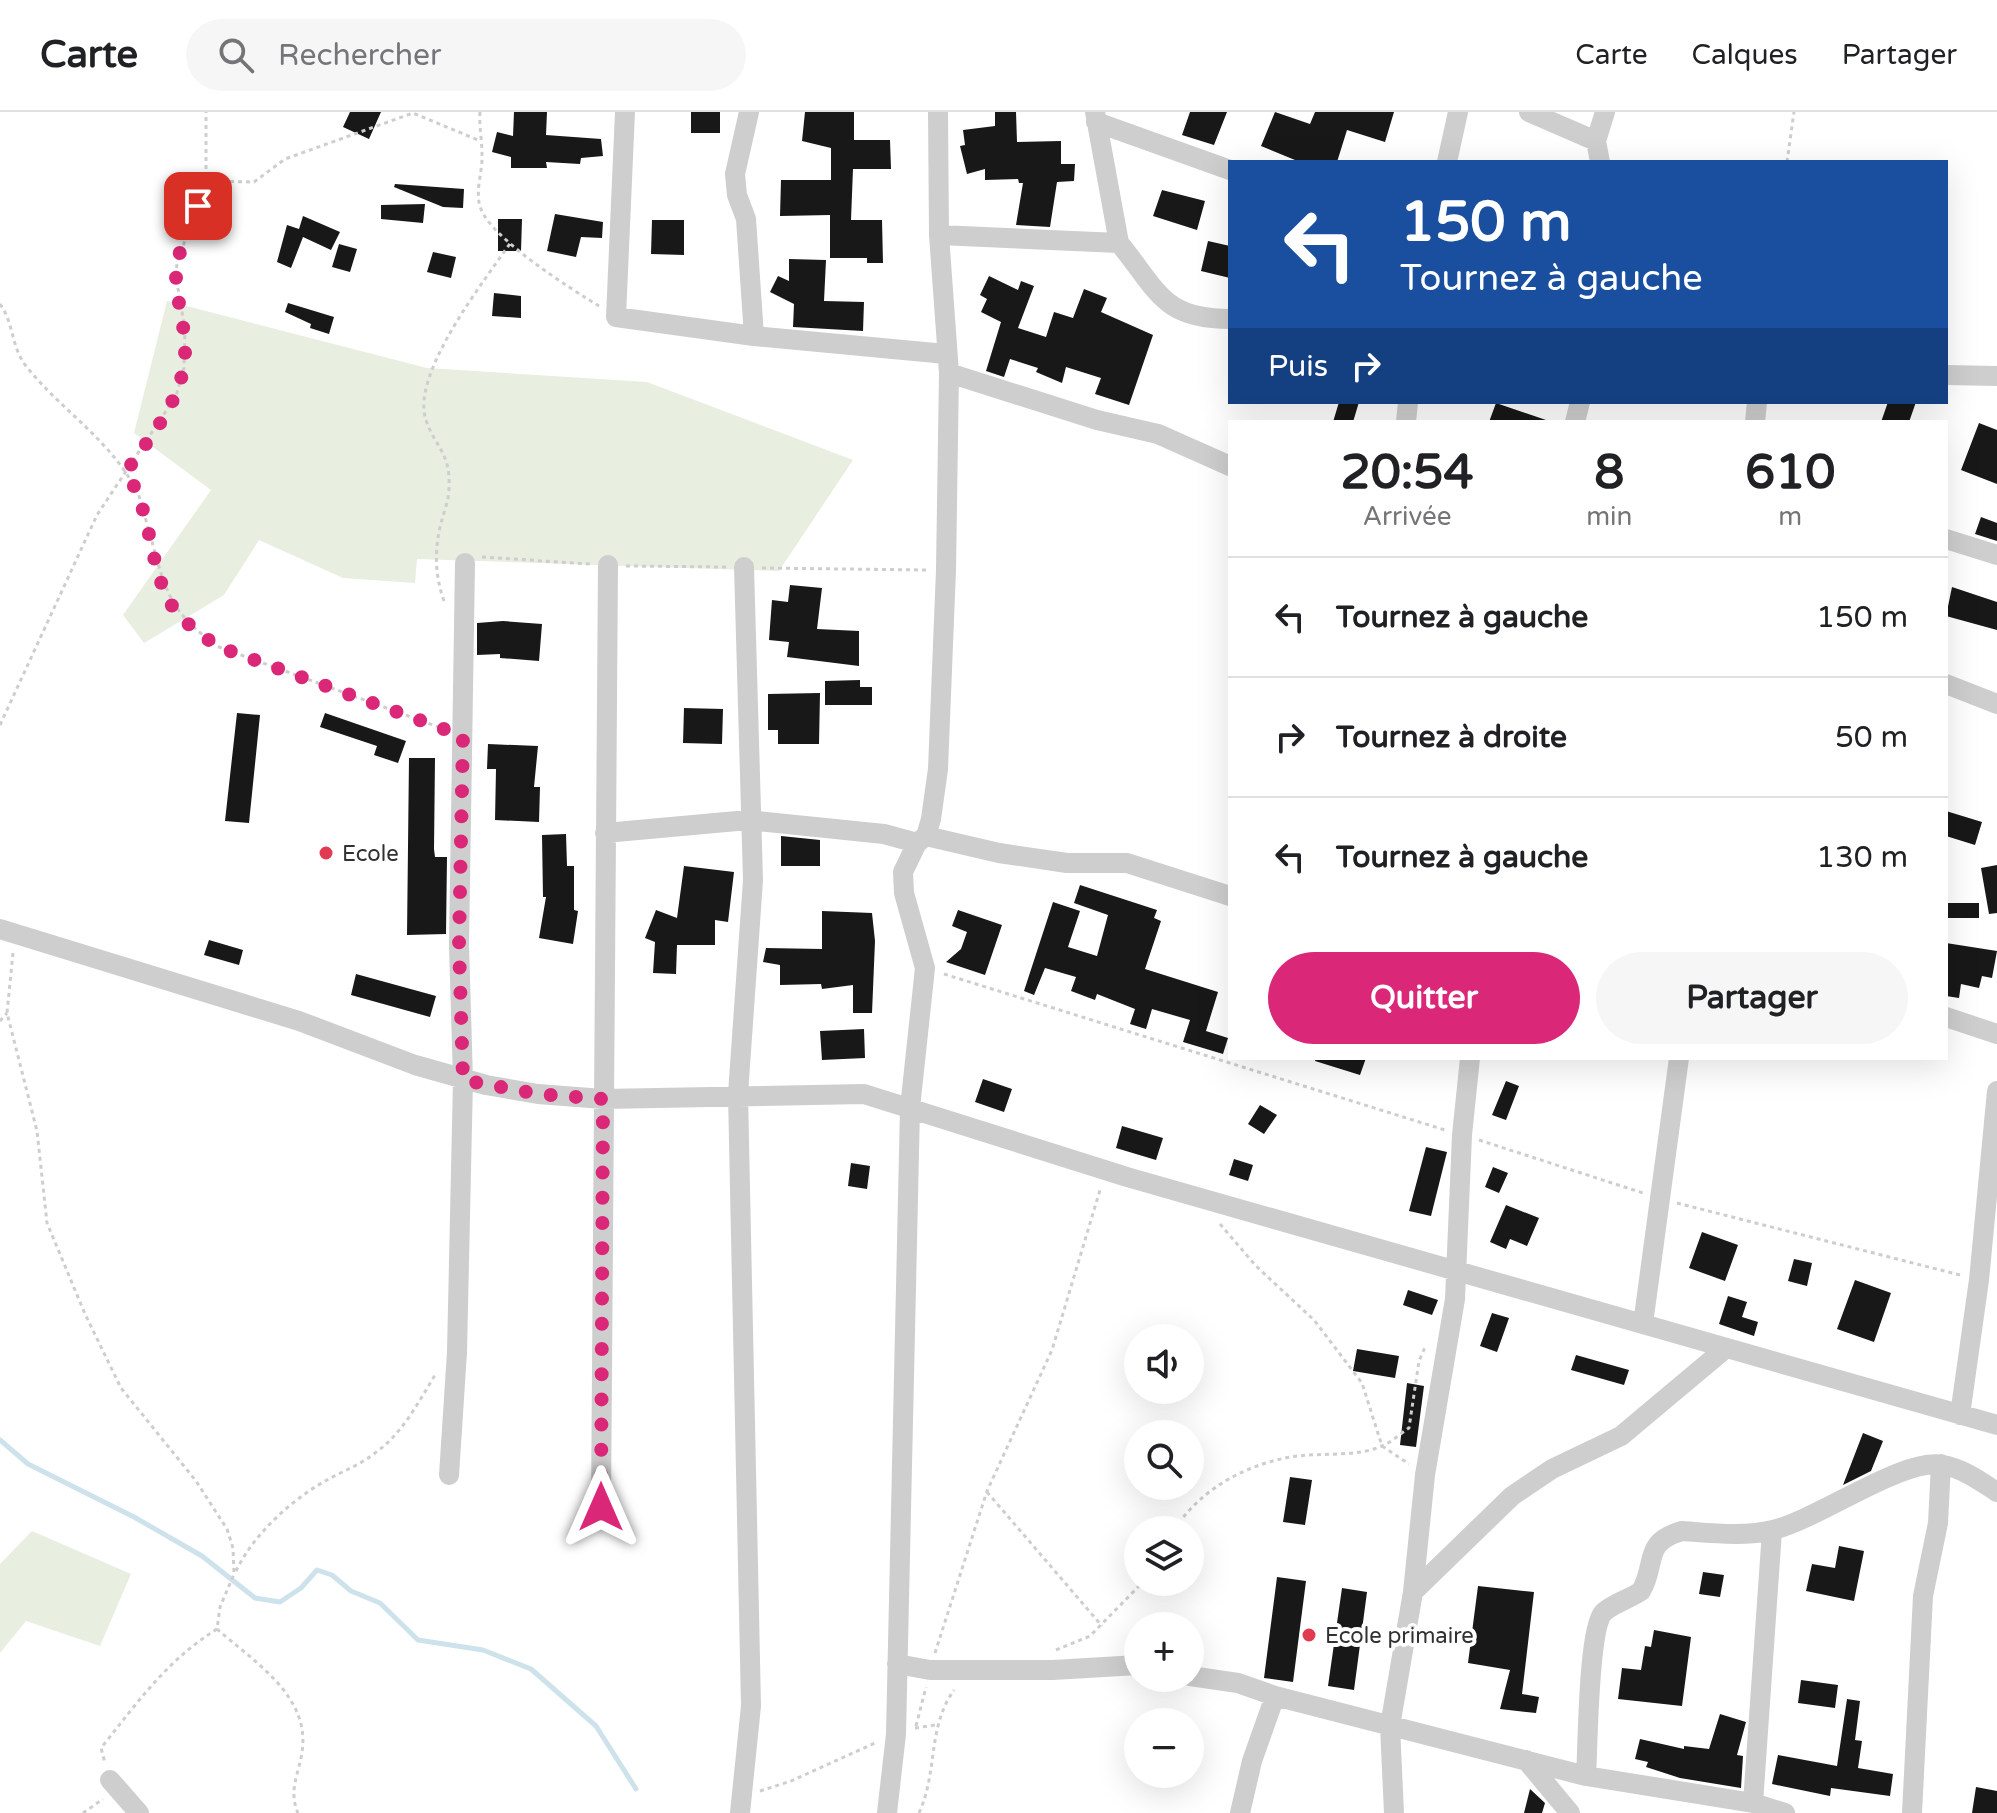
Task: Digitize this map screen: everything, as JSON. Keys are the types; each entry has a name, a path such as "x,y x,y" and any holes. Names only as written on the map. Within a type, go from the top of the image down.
{"street":[{"path":"625,112 616,317 948,363 1097,420 1158,434 1228,465"},
{"path":"749,112 735,174 737,195 746,219 754,336"},
{"path":"887,1813 906,1731 897,1664 910,1108 925,968 904,893 903,872 921,840 938,769 946,570 948,363 939,235 938,112"},
{"path":"1447,160 1458,112"},
{"path":"1529,112 1596,141"},
{"path":"1600,160 1596,141 1605,112"},
{"path":"1095,117 1228,169"},
{"path":"1095,117 1119,243 1152,287 1182,314 1228,319"},
{"path":"939,235 1119,243"},
{"path":"1948,375 1997,376"},
{"path":"1948,540 1997,555"},
{"path":"449,1475 457,1352 463,1080 459,945 465,563"},
{"path":"601,1507 608,565"},
{"path":"741,1805 751,1706 738,1094 753,880 748,820 744,567"},
{"path":"1948,685 1997,704"},
{"path":"605,833 748,820 884,834 1053,861 1127,863 1228,895"},
{"path":"7,931 299,1021 463,1080 538,1094 603,1099 738,1094 864,1094 1106,1171 1997,1425"},
{"path":"1948,1018 1997,1034"},
{"path":"1394,1813 1390,1726 1413,1592 1425,1475 1455,1299 1454,1270 1470,1060"},
{"path":"1643,1324 1679,1060"},
{"path":"1960,1415 1979,1280 1997,1091"},
{"path":"1413,1592 1512,1496 1552,1469 1621,1436 1726,1348"},
{"path":"1586,1776 1594,1647 1599,1619 1605,1610 1641,1591 1653,1549 1669,1534 1682,1531 1772,1531 1822,1511 1911,1467 1941,1464 1971,1474 1997,1492"},
{"path":"1912,1813 1915,1701 1923,1596 1938,1523 1941,1464"},
{"path":"1753,1803 1772,1531"},
{"path":"897,1664 930,1670 1053,1670 1124,1666"},
{"path":"1204,1678 1238,1683 1275,1696 1586,1776 1753,1803 1785,1813"},
{"path":"1240,1813 1262,1729 1275,1696"},
{"path":"1526,1760 1570,1813"},
{"path":"110,1780 139,1813"}],"path":[{"path":"0,725 97,515 176,396 184,368 185,329 176,277 177,263 206,181 206,112"},
{"path":"480,112 480,208 511,242 553,278 616,317"},
{"path":"1787,160 1794,112"},
{"path":"206,181 254,182 285,159 413,113 478,140"},
{"path":"445,603 436,577 437,538 449,489 446,453 425,419 425,393 442,344 511,242"},
{"path":"0,304 11,325 14,344 22,362 41,385 109,449 126,472 140,497 170,601 195,630 219,647 463,736"},
{"path":"465,563 469,557 608,565 946,570"},
{"path":"7,931 7,1013 37,1131 47,1223 85,1314 121,1388 196,1481 227,1529 234,1574"},
{"path":"0,1021 7,1013"},
{"path":"906,1731 930,1670 987,1491 1052,1350 1106,1171"},
{"path":"1203,1197 1229,1238 1314,1320 1362,1383 1382,1446 1425,1475"},
{"path":"1183,1516 1211,1488 1239,1475 1289,1457 1382,1446 1409,1428 1419,1361 1429,1338"},
{"path":"83,1813 106,1797 110,1780 101,1748 181,1652 217,1629 223,1597 254,1541 324,1482 363,1461 388,1442 408,1419 437,1373 457,1352"},
{"path":"987,1491 1102,1626"},
{"path":"217,1629 292,1699 303,1730 302,1752 293,1787 298,1813"},
{"path":"741,1805 906,1731 935,1725"}],"shaded area":[{"path":"167,301 427,368 647,382 853,460 779,571 417,559 415,583 343,578 259,540 224,595 144,643 123,615 211,490 134,433"},
{"path":"32,1531 131,1574 100,1646 26,1621 0,1653 0,1564"}],"building":[{"path":"350,112 381,112 369,139 343,127"},
{"path":"514,112 547,112 546,135 601,139 603,156 581,158 580,164 546,162 547,168 511,168 511,157 492,152 497,132 513,136"},
{"path":"691,112 720,112 720,133 691,133"},
{"path":"805,112 854,112 854,140 890,140 891,169 853,169 851,220 882,220 883,263 867,263 867,258 830,258 830,215 780,216 781,180 831,180 831,148 802,141"},
{"path":"995,112 1016,112 1017,142 1061,141 1061,164 1075,164 1074,181 1057,182 1050,227 1016,225 1023,183 1019,183 1018,179 985,180 985,169 967,174 960,146 965,145 963,130 995,126"},
{"path":"1190,112 1227,112 1214,145 1182,135"},
{"path":"1275,112 1310,124 1315,112 1394,112 1385,142 1347,130 1338,160 1295,160 1261,146"},
{"path":"395,184 464,189 463,208 443,207 394,187"},
{"path":"1162,190 1205,201 1197,230 1153,216"},
{"path":"425,204 423,223 381,219 381,205"},
{"path":"555,214 603,222 602,238 581,237 576,257 547,251"},
{"path":"303,216 340,232 331,250 303,237 291,268 277,262 287,225 299,229"},
{"path":"498,219 522,219 521,251 498,251"},
{"path":"652,220 684,220 684,255 651,254"},
{"path":"1208,241 1228,246 1228,278 1201,271"},
{"path":"339,244 357,249 350,272 332,267"},
{"path":"433,252 456,257 451,278 427,272"},
{"path":"789,259 826,260 824,301 864,302 863,331 793,327 794,304 770,292 778,276 789,281"},
{"path":"989,276 1018,290 1021,281 1034,286 1018,328 1046,337 1054,312 1073,318 1084,289 1107,298 1101,312 1153,335 1129,405 1095,394 1101,378 1066,367 1062,383 1036,372 1038,368 1010,359 1004,377 986,371 1001,322 981,312 987,299 980,295"},
{"path":"494,293 521,296 521,318 492,316"},
{"path":"288,303 334,317 329,334 310,328 311,324 285,312"},
{"path":"1338,404 1358,404 1354,420 1334,420"},
{"path":"1496,404 1499,404 1546,420 1490,420"},
{"path":"1887,404 1915,404 1910,420 1882,420"},
{"path":"1979,423 1997,430 1997,484 1961,470"},
{"path":"1981,517 1997,523 1997,541 1975,534"},
{"path":"790,585 822,588 817,629 859,631 859,666 787,657 789,642 769,640 772,600 788,602"},
{"path":"1952,587 1997,602 1997,630 1948,617"},
{"path":"477,623 542,624 539,661 500,658 500,654 477,655"},
{"path":"860,680 860,687 872,687 872,705 825,705 825,681"},
{"path":"820,693 819,744 778,744 778,730 768,730 768,694"},
{"path":"684,708 723,709 722,744 683,743"},
{"path":"237,713 260,715 249,823 225,821"},
{"path":"325,713 406,741 398,763 374,755 377,746 320,727"},
{"path":"488,744 538,746 534,787 540,787 539,822 495,820 496,769 487,769"},
{"path":"409,758 435,758 434,849 435,857 447,857 446,934 407,935"},
{"path":"1948,812 1982,822 1975,845 1948,837"},
{"path":"566,834 567,866 574,866 574,910 578,911 573,944 539,938 546,897 543,897 542,835"},
{"path":"781,836 820,840 820,866 781,866"},
{"path":"1997,865 1997,913 1989,914 1981,868"},
{"path":"684,866 734,872 728,922 715,920 715,945 677,945 676,974 653,973 655,942 645,938 656,910 677,918"},
{"path":"1080,885 1157,910 1154,918 1161,921 1145,969 1218,992 1206,1031 1228,1038 1223,1054 1183,1042 1190,1020 1152,1009 1146,1029 1130,1024 1135,1009 1097,994 1095,1000 1071,991 1076,977 1045,968 1034,995 1024,991 1053,902 1080,911 1068,947 1097,956 1108,915 1074,903"},
{"path":"1948,903 1979,903 1979,918 1948,918"},
{"path":"958,910 1002,925 985,975 946,962 961,949 967,932 952,926"},
{"path":"822,911 872,913 875,941 872,1013 853,1013 853,985 822,989 821,984 780,985 780,965 763,962 766,948 822,949"},
{"path":"209,940 243,950 239,965 204,955"},
{"path":"1948,943 1997,951 1992,978 1982,976 1979,988 1961,984 1959,998 1948,996"},
{"path":"356,974 436,996 430,1017 351,995"},
{"path":"864,1029 865,1058 822,1060 820,1031"},
{"path":"1315,1060 1365,1060 1360,1075"},
{"path":"983,1079 1012,1089 1004,1112 975,1102"},
{"path":"1506,1081 1519,1086 1506,1120 1492,1115"},
{"path":"1260,1105 1277,1115 1264,1134 1248,1124"},
{"path":"1122,1126 1163,1138 1156,1160 1116,1148"},
{"path":"1426,1147 1447,1152 1431,1216 1409,1211"},
{"path":"1234,1159 1253,1165 1248,1181 1229,1175"},
{"path":"851,1163 870,1166 867,1189 848,1186"},
{"path":"1493,1167 1508,1173 1499,1193 1485,1187"},
{"path":"1506,1205 1539,1218 1527,1246 1510,1239 1506,1249 1490,1242"},
{"path":"1702,1232 1738,1245 1725,1281 1689,1268"},
{"path":"1794,1259 1812,1263 1807,1286 1788,1281"},
{"path":"1855,1280 1891,1293 1874,1342 1837,1329"},
{"path":"1408,1290 1438,1300 1432,1315 1403,1305"},
{"path":"1728,1296 1747,1302 1742,1317 1758,1322 1754,1336 1719,1324"},
{"path":"1492,1313 1509,1318 1497,1352 1480,1346"},
{"path":"1357,1349 1399,1356 1395,1378 1353,1371"},
{"path":"1576,1355 1629,1370 1624,1385 1571,1370"},
{"path":"1407,1383 1424,1386 1416,1447 1400,1445"},
{"path":"1863,1433 1883,1441 1871,1471 1843,1485"},
{"path":"1290,1477 1312,1480 1305,1525 1283,1522"},
{"path":"1839,1546 1864,1551 1854,1601 1806,1591 1812,1564 1835,1568"},
{"path":"1703,1572 1724,1575 1720,1597 1699,1594"},
{"path":"1277,1577 1306,1581 1293,1682 1264,1678"},
{"path":"1478,1586 1534,1592 1522,1694 1539,1697 1536,1713 1500,1709 1510,1670 1468,1663"},
{"path":"1342,1588 1367,1592 1354,1690 1328,1686"},
{"path":"1654,1630 1691,1637 1682,1706 1618,1699 1622,1668 1641,1670 1645,1646 1651,1647"},
{"path":"1801,1680 1838,1685 1835,1708 1798,1703"},
{"path":"1847,1699 1860,1701 1855,1740 1862,1741 1858,1768 1893,1774 1890,1796 1831,1788 1830,1796 1772,1784 1778,1755 1837,1766"},
{"path":"1720,1714 1746,1722 1737,1755 1743,1756 1741,1788 1680,1778 1646,1767 1648,1762 1635,1759 1640,1739 1684,1749 1684,1746 1709,1749"},
{"path":"1976,1787 1997,1791 1997,1813 1972,1813"},
{"path":"1530,1789 1545,1803 1542,1813 1524,1813"}],"waterway":[{"path":"0,1440 28,1464 134,1517 202,1556 255,1598 280,1602 301,1588 317,1570 332,1575 351,1591 380,1603 418,1640 483,1650 531,1669 596,1726 636,1789"}],"place":[{"name":"Ecole","path":"326,853"},
{"name":"Ecole primaire","path":"1309,1635"}],"route":[{"path":"198,206 177,263 176,277 185,329 184,368 176,396 126,472 140,497 170,601 195,630 219,647 463,736 459,945 463,1080 538,1094 603,1099 601,1507"}]}
